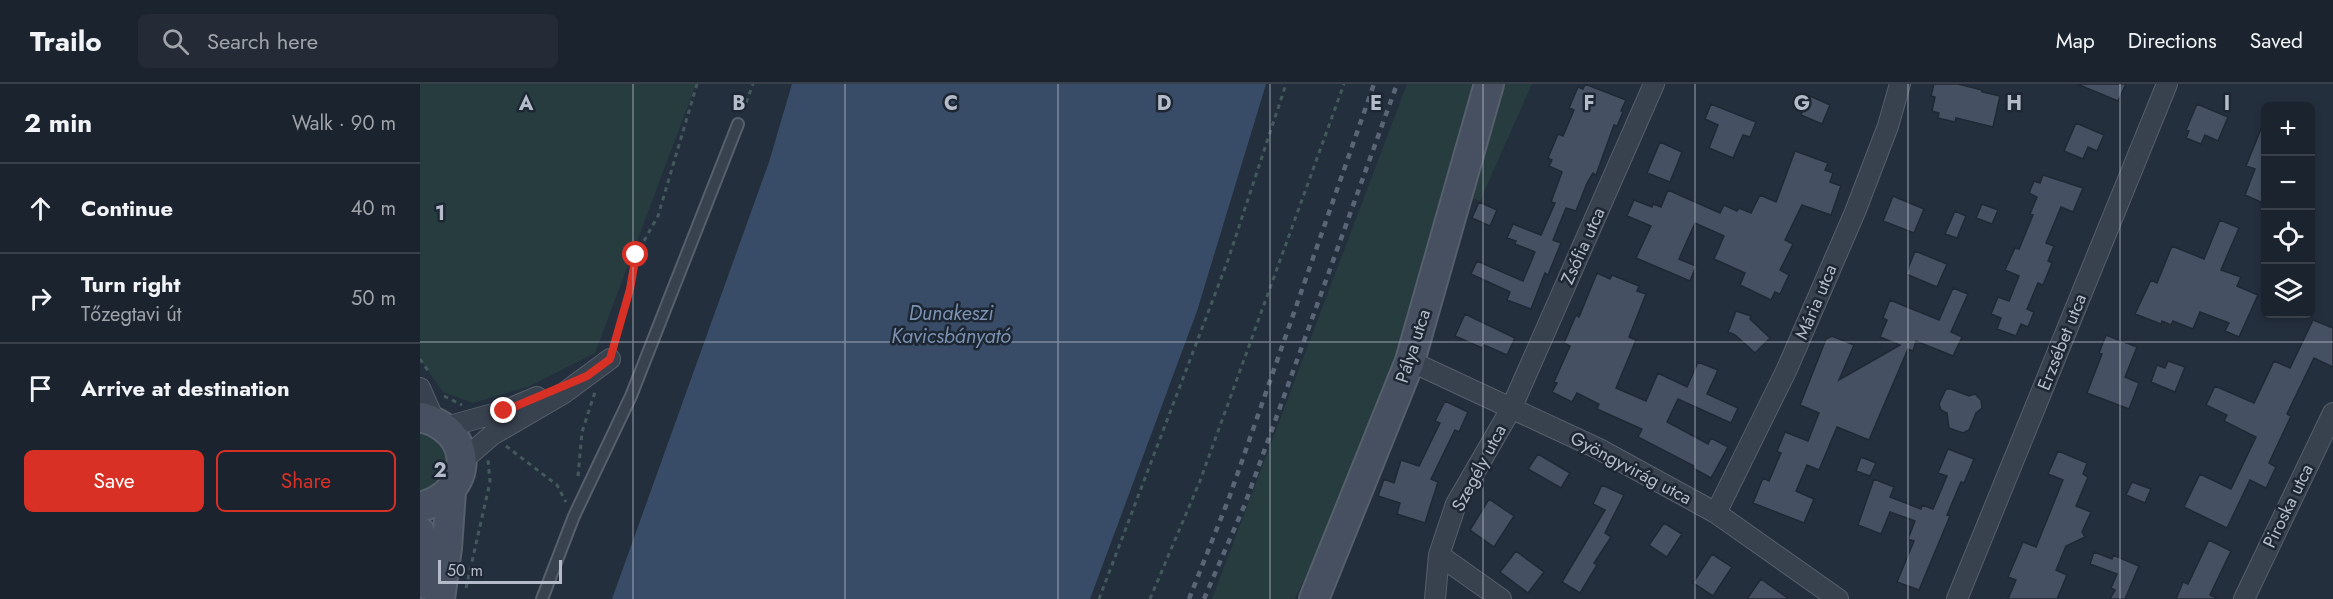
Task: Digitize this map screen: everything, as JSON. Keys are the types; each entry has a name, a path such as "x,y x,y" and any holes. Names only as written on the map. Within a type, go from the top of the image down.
{"street":[{"name":"Pálya utca","path":"1314,599 1410,362 1489,84"},
{"name":"Zsófia utca","path":"1511,409 1654,84"},
{"name":"Mária utca","path":"1716,513 1787,369 1850,223 1888,126 1900,84"},
{"name":"Erzsébet utca","path":"1957,599 2167,84"},
{"path":"462,461 492,435 564,393 592,383 610,359"},
{"name":"Gyöngyvirág utca","path":"1410,362 1599,448 1716,513 1838,599"},
{"path":"433,422 504,411 592,383"},
{"path":"420,388 433,422 454,437 460,449 462,461 459,477 451,491 436,503 420,507"},
{"name":"Szegély utca","path":"1435,599 1439,555 1456,504 1511,409"},
{"name":"Piroska utca","path":"2244,599 2333,413"},
{"path":"440,599 451,491"},
{"path":"420,532 427,549 426,599"},
{"path":"1439,555 1501,599"}],"lane":[{"path":"542,599 574,516 631,396 738,124"}],"path":[{"path":"610,359 630,289 636,255 658,216 697,84"},
{"path":"738,124 753,84"},
{"path":"1099,599 1228,260 1286,84"},
{"path":"1150,599 1200,482 1344,84"},
{"path":"574,516 582,432 592,383"},
{"path":"466,588 490,482 488,454 492,435"}],"green space":[{"path":"420,84 696,84 595,353 530,386 473,403 443,392 420,359"},
{"path":"1407,84 1476,84 1398,349 1316,555 1295,599 1212,599"},
{"path":"1500,84 1532,84 1480,201 1466,196"},
{"path":"420,428 433,433 449,458 448,473 440,485 420,494"}],"water":[{"name":"Dunakeszi Kavicsbányató","path":"792,84 1266,84 1197,311 1090,599 612,599 769,162"}],"building":[{"path":"1585,84 1626,100 1617,126 1614,125 1596,175 1593,173 1587,183 1576,211 1566,208 1553,240 1561,243 1548,275 1545,273 1531,309 1507,300 1510,292 1471,274 1477,261 1523,281 1535,252 1507,238 1513,224 1541,235 1555,203 1551,202 1562,172 1549,166 1552,160 1548,158 1558,134 1563,136 1574,110 1569,108 1578,87 1583,89"},
{"path":"1934,84 1958,84 2000,96 1993,127 1956,118 1955,122 1938,118 1939,113 1932,111 1935,97 1931,96"},
{"path":"2077,84 2126,84 2118,101"},
{"path":"1810,96 1830,105 1822,124 1801,115"},
{"path":"1711,104 1756,122 1750,137 1743,135 1733,158 1709,148 1718,125 1705,119"},
{"path":"2197,104 2228,117 2218,141 2205,135 2201,144 2186,138 2189,131 2186,130"},
{"path":"2076,123 2104,135 2097,151 2088,147 2083,159 2064,151"},
{"path":"2261,129 2261,202 2245,195 2255,169 2246,166"},
{"path":"1660,142 1682,152 1670,182 1647,173"},
{"path":"1795,151 1828,163 1825,170 1833,173 1830,182 1841,186 1831,215 1802,205 1785,240 1793,244 1780,270 1789,275 1780,294 1775,292 1771,300 1740,285 1745,273 1714,259 1724,236 1695,223 1679,259 1696,266 1690,281 1636,258 1651,226 1627,216 1634,200 1652,207 1653,204 1661,207 1668,190 1720,213 1724,205 1737,211 1739,208 1751,213 1760,195 1776,202"},
{"path":"2043,175 2083,188 2073,212 2061,207 2046,243 2054,246 2048,261 2052,263 2043,285 2038,283 2027,309 2034,312 2028,327 2021,324 2016,336 1997,329 2001,318 1991,314 1998,297 2009,301 2019,276 2005,270 2015,248 2019,249 2033,215 2030,214 2037,197 2029,193 2034,181 2040,183"},
{"path":"1893,196 1924,209 1914,233 1883,221"},
{"path":"1479,202 1497,210 1490,226 1472,218"},
{"path":"1982,204 1998,210 1992,224 1976,218"},
{"path":"1955,211 1966,216 1957,238 1945,234"},
{"path":"2220,220 2239,228 2221,270 2241,277 2237,286 2258,295 2239,337 2225,331 2229,323 2200,312 2193,329 2173,321 2171,325 2162,321 2161,324 2135,314 2151,280 2157,283 2172,246 2204,259"},
{"path":"1915,251 1947,264 1937,287 1906,274"},
{"path":"1597,273 1610,279 1612,275 1639,286 1637,291 1646,294 1629,337 1636,340 1616,388 1646,401 1658,373 1687,387 1698,362 1718,370 1707,394 1738,408 1731,423 1678,399 1667,422 1708,444 1711,438 1728,447 1711,478 1693,468 1694,466 1638,437 1642,429 1597,409 1599,404 1577,393 1572,402 1552,392 1570,346 1564,343 1576,315 1579,317"},
{"path":"1953,288 1968,294 1951,332 1962,337 1953,356 1916,341 1913,351 1908,349 1869,440 1837,427 1819,470 1807,465 1796,491 1814,499 1804,523 1753,503 1763,478 1769,481 1781,453 1777,451 1785,432 1808,441 1819,413 1800,405 1826,339 1832,336 1854,345 1839,380 1900,345 1880,337 1887,320 1883,318 1890,300 1939,320"},
{"path":"1736,311 1751,316 1750,319 1770,338 1755,353 1735,335 1728,332"},
{"path":"1465,314 1515,338 1507,355 1484,345 1482,348 1455,336"},
{"path":"2313,320 2333,328 2333,367 2314,358 2287,414 2291,416 2269,463 2276,467 2266,488 2250,480 2227,528 2184,507 2200,474 2231,489 2256,437 2224,421 2227,415 2206,405 2215,386 2254,403 2274,361 2290,368"},
{"path":"2106,335 2137,347 2125,377 2139,383 2129,409 2087,393 2102,354 2099,353"},
{"path":"2168,361 2185,367 2175,392 2151,382 2157,365 2165,368"},
{"path":"1946,389 1969,396 1975,394 1981,400 1982,408 1976,413 1969,430 1963,433 1949,428 1947,413 1941,410 1939,404"},
{"path":"1445,401 1468,412 1459,432 1455,430 1431,479 1438,482 1425,523 1397,514 1400,503 1378,496 1384,479 1394,483 1401,460 1419,466 1440,423 1435,421"},
{"path":"1948,449 1974,459 1947,515 1950,516 1919,590 1897,582 1914,541 1908,539 1915,521 1890,512 1881,534 1858,525 1874,479 1894,487 1890,497 1921,509 1922,505 1933,509 1947,476 1938,473"},
{"path":"2058,451 2087,463 2083,474 2088,477 2076,506 2091,512 2082,532 2085,537 2066,546 2056,570 2067,575 2057,599 2008,599 2016,580 2008,577 2023,542 2036,547 2063,480 2048,474"},
{"path":"1538,454 1570,473 1561,488 1528,469"},
{"path":"1861,457 1876,463 1870,476 1856,471"},
{"path":"2132,482 2151,489 2145,503 2126,495"},
{"path":"1602,485 1624,495 1605,533 1611,537 1594,563 1597,565 1580,593 1562,582 1605,510 1593,504"},
{"path":"1489,499 1514,516 1494,547 1470,530"},
{"path":"1664,523 1682,534 1667,557 1649,545"},
{"path":"2209,540 2231,551 2210,595 2218,599 2176,599 2183,582 2188,584"},
{"path":"1516,551 1544,572 1528,593 1500,572"},
{"path":"2094,552 2112,559 2113,555 2139,566 2125,599 2110,599 2115,590 2111,588 2117,574 2090,564"},
{"path":"1712,554 1732,567 1713,596 1693,583"},
{"path":"1761,579 1789,599 1747,599"}],"railway":[{"path":"1189,599 1229,498 1374,84"},
{"path":"1204,599 1245,504 1397,84"}],"route":[{"path":"504,411 587,376 610,359 630,289 636,255"}]}
